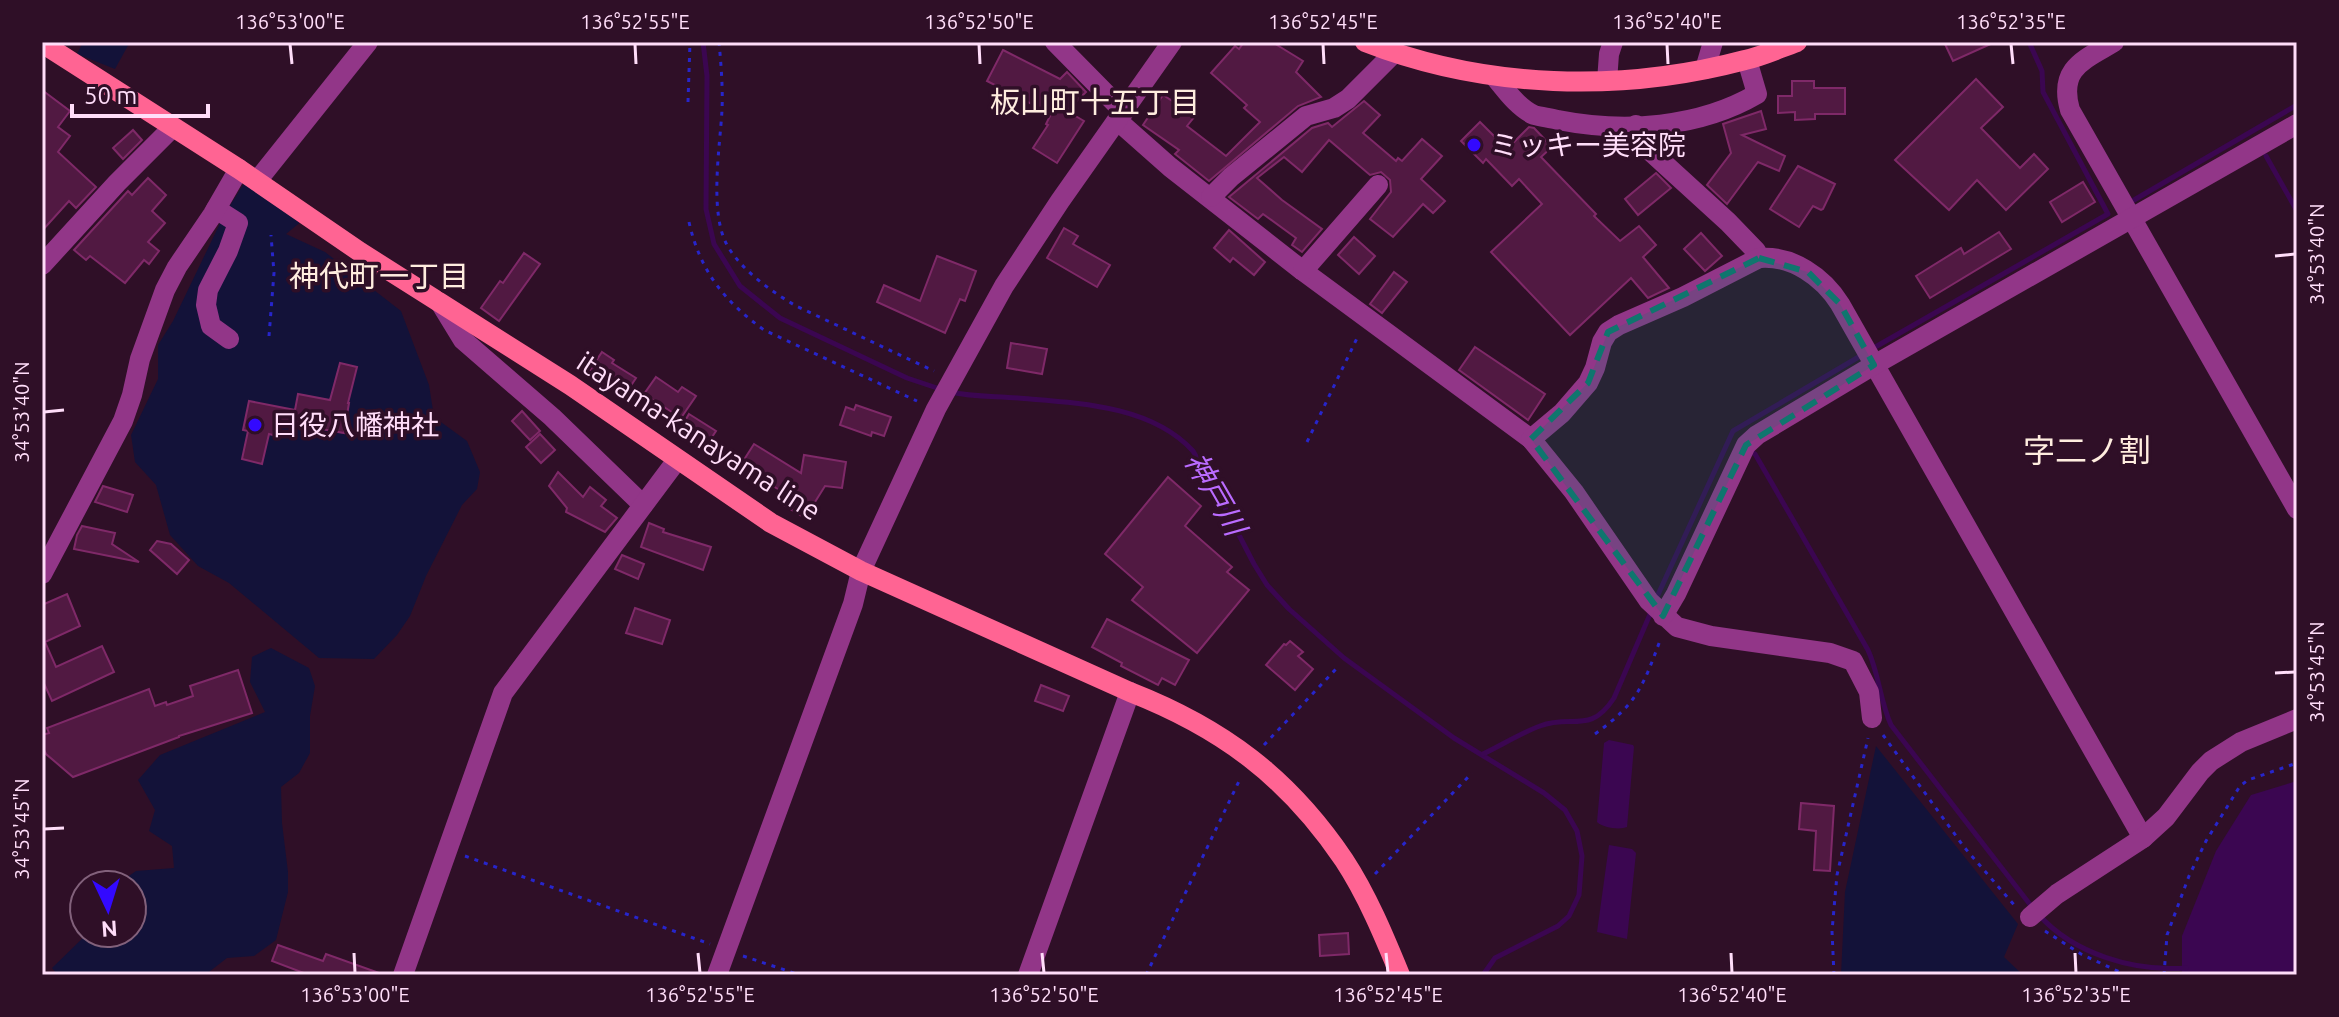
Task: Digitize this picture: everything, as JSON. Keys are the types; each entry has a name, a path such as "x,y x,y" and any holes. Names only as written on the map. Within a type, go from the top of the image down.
{"main road":[{"path":"1365,42 1494,76 1553,82 1680,74 1747,60 1797,42"},
{"name":"itayama-kanayama line","path":"42,43 570,385 771,523 861,571 1169,707 1213,731 1298,799 1344,860 1400,975"}],"street":[{"path":"257,181 368,42"},
{"path":"1055,42 1170,167 1303,271 1531,439 1574,492 1660,612 1677,627 1711,636 1830,653 1853,661 1869,692 1872,718"},
{"path":"717,975 853,604 861,571 937,407 1004,286 1172,42"},
{"path":"1607,81 1613,42"},
{"path":"1705,69 1713,42"},
{"path":"2114,42 2072,70 2066,95 2070,110 2297,509"},
{"path":"1211,197 1306,116 1334,108 1348,99 1403,50"},
{"path":"1494,76 1518,104 1534,114 1577,123 1660,125 1736,106 1757,94 1747,60"},
{"path":"1660,612 1676,594 1746,445 1757,435 1870,357 2132,219 2297,124"},
{"path":"1636,125 1648,149 1728,222 1759,258"},
{"path":"42,265 172,128"},
{"path":"42,574 48,544 123,421 140,359 165,290 239,169"},
{"path":"1303,271 1378,185"},
{"path":"216,209 238,223 208,290 206,305 211,326 229,339"},
{"path":"1531,439 1562,413 1588,383 1602,342 1608,332 1619,325 1759,258 1784,260 1823,282 1870,357 2143,838"},
{"path":"441,304 463,340 552,417 643,505"},
{"path":"403,975 503,693 677,460"},
{"path":"1028,975 1130,692"},
{"path":"2030,917 2057,894 2143,838 2166,817 2211,761 2241,742 2297,719"}],"path":[{"path":"688,102 690,42"},
{"path":"719,42 722,109 719,204 723,234 736,258 775,293 796,306 951,379"},
{"path":"689,222 694,246 704,267 731,304 764,330 937,407"},
{"path":"269,336 274,273 271,235"},
{"path":"1307,442 1366,318"},
{"path":"1595,734 1631,704 1646,680 1660,612"},
{"path":"1146,975 1251,759 1336,669"},
{"path":"1872,718 1900,762 1964,847 2016,907 2040,928 2081,954 2126,975"},
{"path":"1834,975 1832,931 1837,875 1872,718"},
{"path":"2164,975 2167,935 2189,876 2206,841 2240,786 2248,780 2297,763"},
{"path":"1359,886 1371,879 1472,773"},
{"path":"448,850 800,975"}],"highlighted area":[{"path":"1759,258 1808,272 1840,304 1874,365 1746,445 1663,616 1531,439 1588,383 1608,332"}],"shaded area":[{"path":"83,42 130,42 115,69 77,54"},
{"path":"246,180 308,216 286,234 325,252 401,311 429,385 434,417 467,441 480,472 477,489 462,505 426,576 410,616 374,659 319,658 229,583 198,566 170,535 156,485 135,462 131,435 158,379 158,345 173,321 224,215"},
{"path":"271,648 309,668 315,686 310,716 310,753 299,773 281,787 288,892 276,940 254,956 227,958 205,975 58,975 52,968 72,949 148,949 148,870 174,868 172,846 149,831 155,810 138,780 160,755 265,712 250,682 252,657"},
{"path":"1609,740 1634,747 1627,827 1624,828 1607,827 1597,822 1604,743"},
{"path":"1876,746 2018,924 2004,957 2023,975 1841,975 1845,892"},
{"path":"2297,781 2297,975 2182,975 2182,936 2216,851 2251,795"},
{"path":"1609,845 1632,849 1636,853 1627,939 1597,932"}],"building":[{"path":"1244,42 1272,42 1303,61 1296,72 1321,97 1298,106 1209,181 1175,154 1179,150 1143,125 1163,95 1195,116 1187,126 1226,156 1260,122 1244,108 1247,105 1211,73 1235,46 1239,49"},
{"path":"1944,42 1995,42 1953,61"},
{"path":"1003,50 1060,79 1067,72 1086,92 1067,111 1084,121 1057,163 1033,148 1048,125 1051,114 987,81"},
{"path":"1976,79 2003,107 1981,128 2020,168 2034,154 2048,169 2006,210 1977,180 1949,210 1895,160"},
{"path":"1792,81 1814,81 1814,88 1845,88 1845,114 1815,114 1815,119 1795,120 1795,112 1778,113 1778,96 1792,96"},
{"path":"42,90 70,111 58,127 70,136 58,152 96,187 76,208 69,201 42,231"},
{"path":"1364,101 1380,115 1363,133 1396,161 1398,158 1402,161 1422,139 1442,156 1421,179 1445,201 1433,213 1423,204 1393,237 1370,219 1391,192 1390,180 1381,172 1370,175 1329,140 1302,172 1284,157 1257,178 1322,229 1302,252 1292,245 1296,238 1263,214 1258,219 1229,197 1312,128 1328,123 1332,127"},
{"path":"1761,111 1766,129 1742,135 1785,156 1779,171 1758,162 1727,204 1707,185 1731,153 1723,124"},
{"path":"1480,122 1507,149 1529,127 1534,128 1552,147 1541,157 1620,241 1639,226 1656,245 1643,257 1669,288 1648,298 1631,278 1570,335 1491,252 1542,204 1519,179 1512,186 1486,159 1483,163 1461,141"},
{"path":"133,130 142,140 123,159 113,148"},
{"path":"1798,166 1835,184 1823,209 1813,206 1799,227 1770,209"},
{"path":"1656,173 1671,188 1638,215 1625,199"},
{"path":"148,178 166,195 152,211 165,223 148,242 159,251 149,264 144,260 125,283 90,256 86,260 74,250 128,191 132,195"},
{"path":"2083,182 2095,202 2062,222 2050,202"},
{"path":"1064,228 1078,236 1073,244 1110,265 1097,287 1047,258"},
{"path":"1229,230 1265,262 1254,275 1233,258 1230,262 1214,248"},
{"path":"1999,232 2011,249 1930,298 1916,276 1961,248 1964,254"},
{"path":"1701,233 1722,256 1705,271 1684,249"},
{"path":"1354,237 1375,256 1359,274 1338,255"},
{"path":"524,253 540,264 499,321 481,308"},
{"path":"937,256 976,271 965,301 960,299 945,333 877,302 884,285 920,301"},
{"path":"1394,272 1407,282 1382,313 1370,304"},
{"path":"1011,343 1047,349 1042,374 1007,368"},
{"path":"1475,347 1545,394 1528,420 1459,370"},
{"path":"602,352 614,360 612,363 636,378 624,396 588,373"},
{"path":"340,363 357,367 344,433 276,421 273,435 269,434 262,464 242,459 248,431 243,430 249,401 295,410 298,394 330,400"},
{"path":"656,377 678,392 682,387 696,396 681,418 644,394"},
{"path":"856,405 891,417 884,436 872,432 871,436 840,425 846,407 854,410"},
{"path":"522,411 540,431 530,440 512,421"},
{"path":"689,414 716,431 704,449 678,433"},
{"path":"540,434 555,450 541,463 526,447"},
{"path":"754,444 801,473 804,455 846,462 842,488 825,486 805,518 785,506 791,497 740,466"},
{"path":"558,472 583,497 590,487 606,500 601,506 617,518 605,532 566,512 567,508 549,486"},
{"path":"1168,477 1201,506 1185,526 1232,567 1227,572 1249,590 1197,653 1132,600 1143,587 1105,554"},
{"path":"103,486 133,495 127,512 95,502"},
{"path":"649,523 664,529 663,532 711,547 703,570 641,547"},
{"path":"82,526 115,533 112,544 139,562 74,549"},
{"path":"157,541 171,544 189,560 177,574 150,550"},
{"path":"622,555 644,564 638,579 615,569"},
{"path":"67,594 80,626 45,642 56,667 102,646 114,672 52,701 42,679 42,605"},
{"path":"635,608 670,620 662,644 626,633"},
{"path":"1107,619 1189,660 1175,685 1162,678 1158,685 1092,647"},
{"path":"1290,641 1303,652 1298,656 1313,669 1295,690 1266,665"},
{"path":"238,670 252,713 179,736 73,777 46,754 42,746 42,735 49,733 47,728 149,689 155,706 166,702 167,705 193,696 190,686"},
{"path":"1041,685 1069,696 1063,711 1035,701"},
{"path":"1801,803 1834,806 1830,871 1814,870 1816,831 1799,829"},
{"path":"1348,933 1349,954 1320,956 1319,935"},
{"path":"278,945 323,961 326,954 379,975 309,975 272,961"}],"waterway":[{"name":"神戸川","path":"703,42 707,76 706,209 714,244 740,286 780,318 907,378 940,389"},
{"path":"1870,350 2108,214 2043,92 2042,71 2029,42"},
{"path":"2134,200 2297,105"},
{"path":"2266,156 2297,211"},
{"path":"1656,599 1733,431 1862,355"},
{"name":"神戸川","path":"950,392 1112,409 1135,415 1176,436 1193,451 1254,564 1267,585 1289,609 1344,658 1454,738 1544,793 1565,810 1577,831 1582,856 1579,895 1569,916 1558,926 1495,958 1483,975"},
{"path":"1749,451 1755,454 1868,650 1891,725 2032,907"},
{"path":"1483,754 1540,726 1597,716 1614,698 1651,612"},
{"path":"2039,915 2069,940 2106,958 2146,967 2186,968"}],"place":[{"name":"ミッキー美容院","path":"1474,145"},
{"name":"日役八幡神社","path":"255,425"}],"district":[{"name":"板山町十五丁目","path":"1095,103"},
{"name":"神代町一丁目","path":"379,277"},
{"name":"字二ノ割","path":"2087,451"}]}
